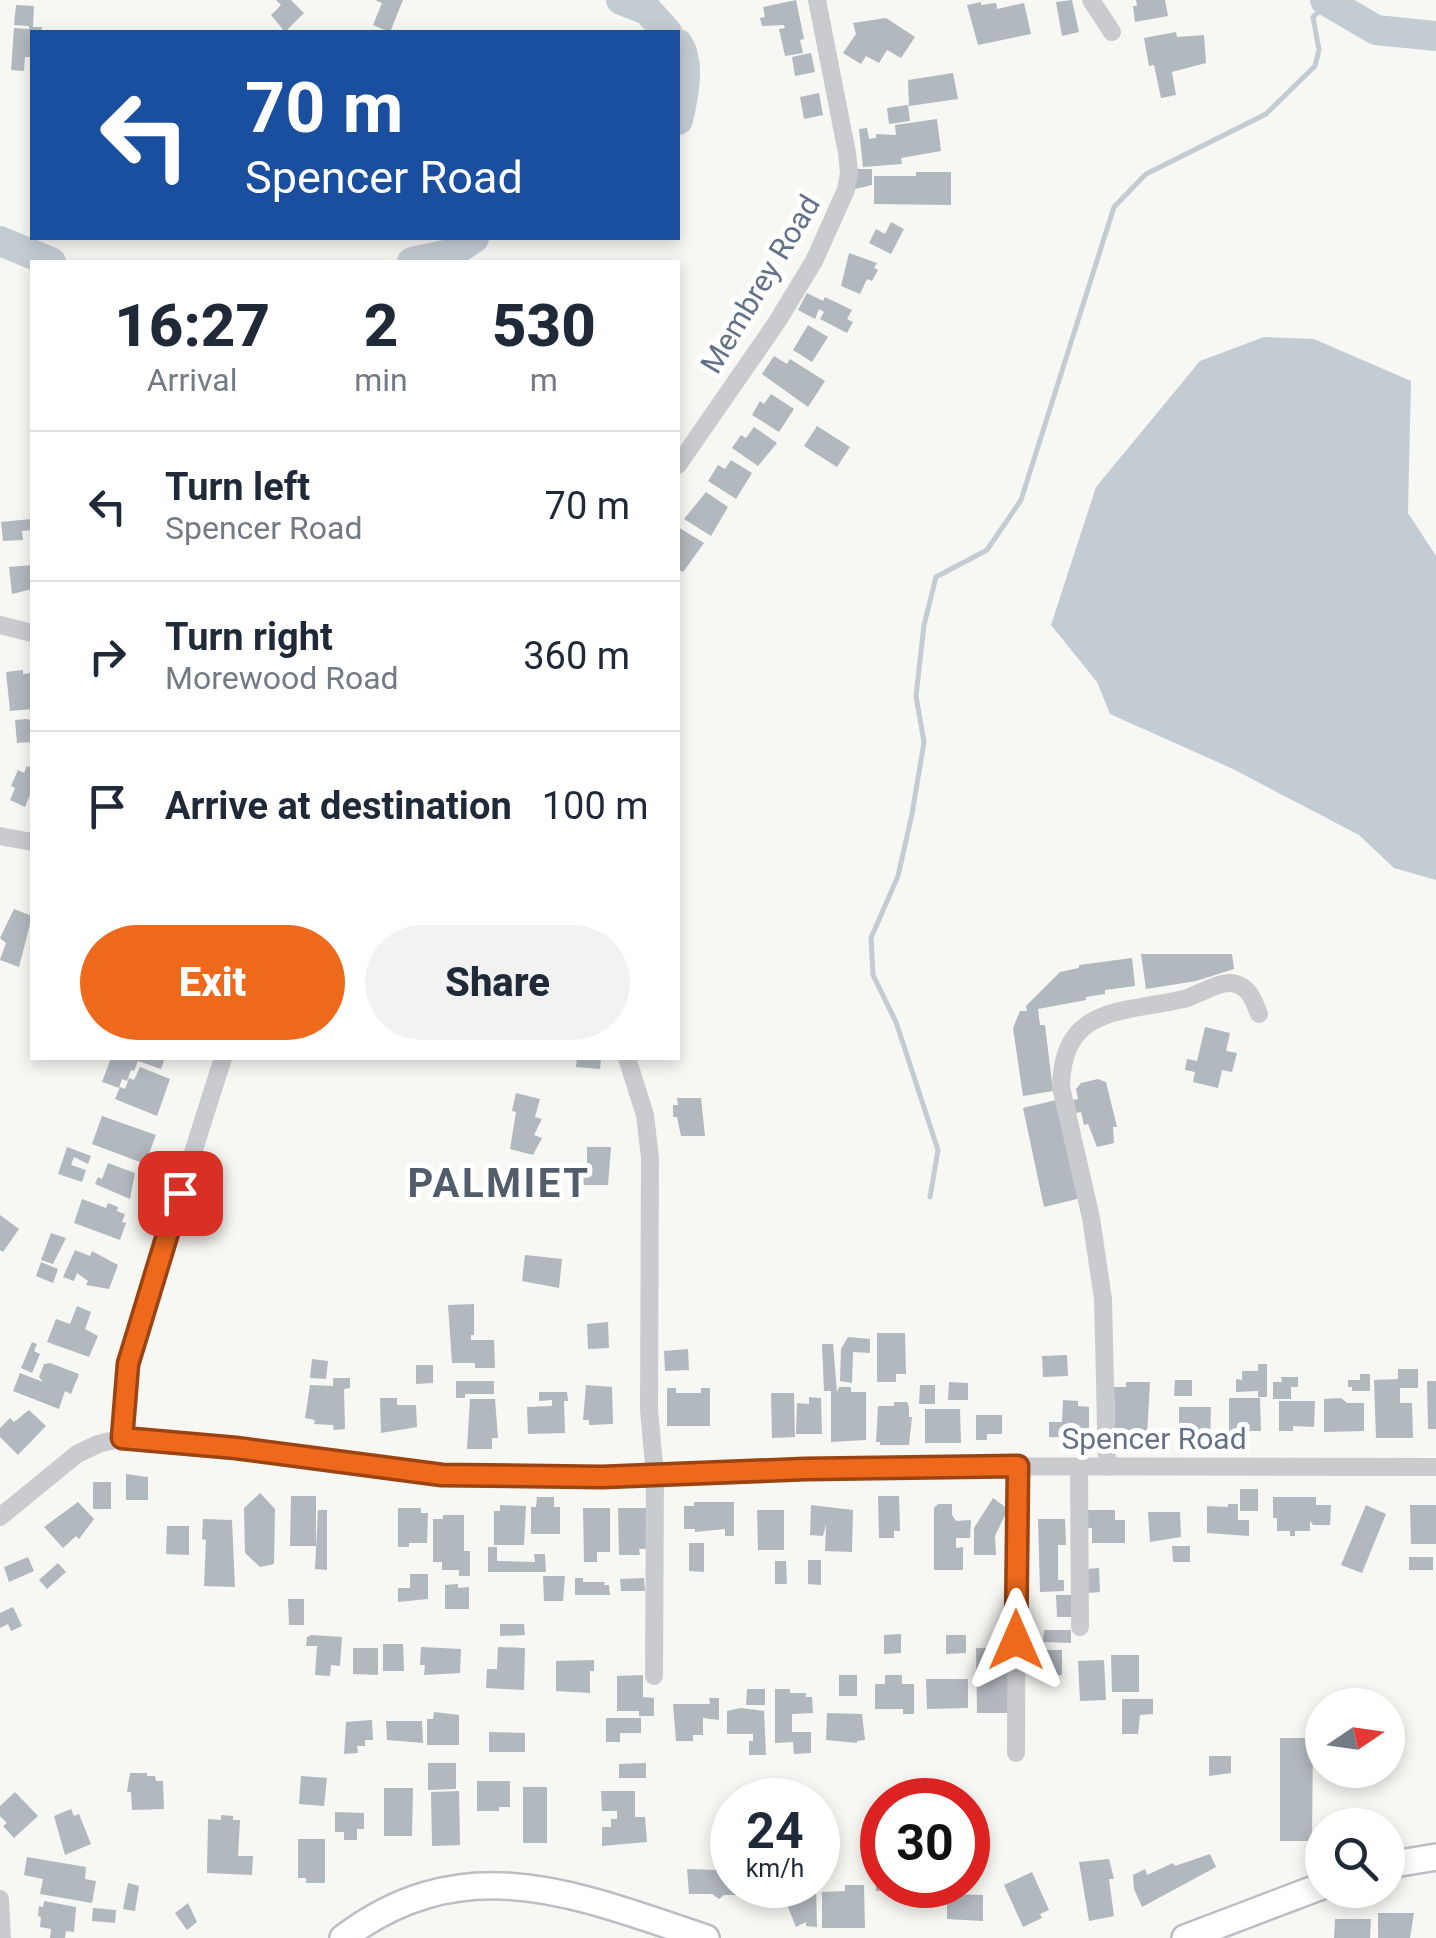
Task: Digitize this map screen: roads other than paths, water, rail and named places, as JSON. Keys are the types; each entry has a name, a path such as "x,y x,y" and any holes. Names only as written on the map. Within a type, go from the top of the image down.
{"street":[{"name":"Membrey Road","path":"680,462 777,322 814,260 846,190 849,172 817,0"},
{"path":"1091,0 1112,32"},
{"path":"0,625 30,632"},
{"path":"0,836 30,842"},
{"path":"1107,1466 1103,1299 1061,1087 1069,1044 1080,1029 1116,1012 1183,999 1225,984 1237,984 1250,993 1259,1014"},
{"path":"122,1438 123,1394 132,1346 222,1060"},
{"path":"628,1060 649,1136 648,1410 655,1475 654,1676"},
{"name":"Spencer Road","path":"0,1517 77,1454 122,1438 236,1448 442,1475 655,1475 1018,1466 1436,1467"},
{"path":"1016,1754 1018,1466"},
{"path":"1079,1467 1080,1627"},
{"path":"1405,1862 1436,1856"},
{"path":"343,1938 412,1899 489,1884 570,1893 706,1938"},
{"path":"1185,1938 1305,1892"},
{"path":"0,1899 2,1938"}],"waterway":[{"path":"621,0 647,10 665,30"},
{"path":"1325,0 1376,30 1436,36"},
{"path":"930,1197 938,1150 896,1022 873,975 871,938 898,876 912,814 924,742 916,696 924,625 936,577 987,550 1021,500 1114,207 1146,174 1266,114 1315,66 1319,50 1313,17 1327,4"},
{"path":"680,48 685,70 680,110"},
{"path":"422,260 450,254 471,240"},
{"path":"0,241 46,260"}],"district":[{"name":"PALMIET","path":"499,1183"}]}
